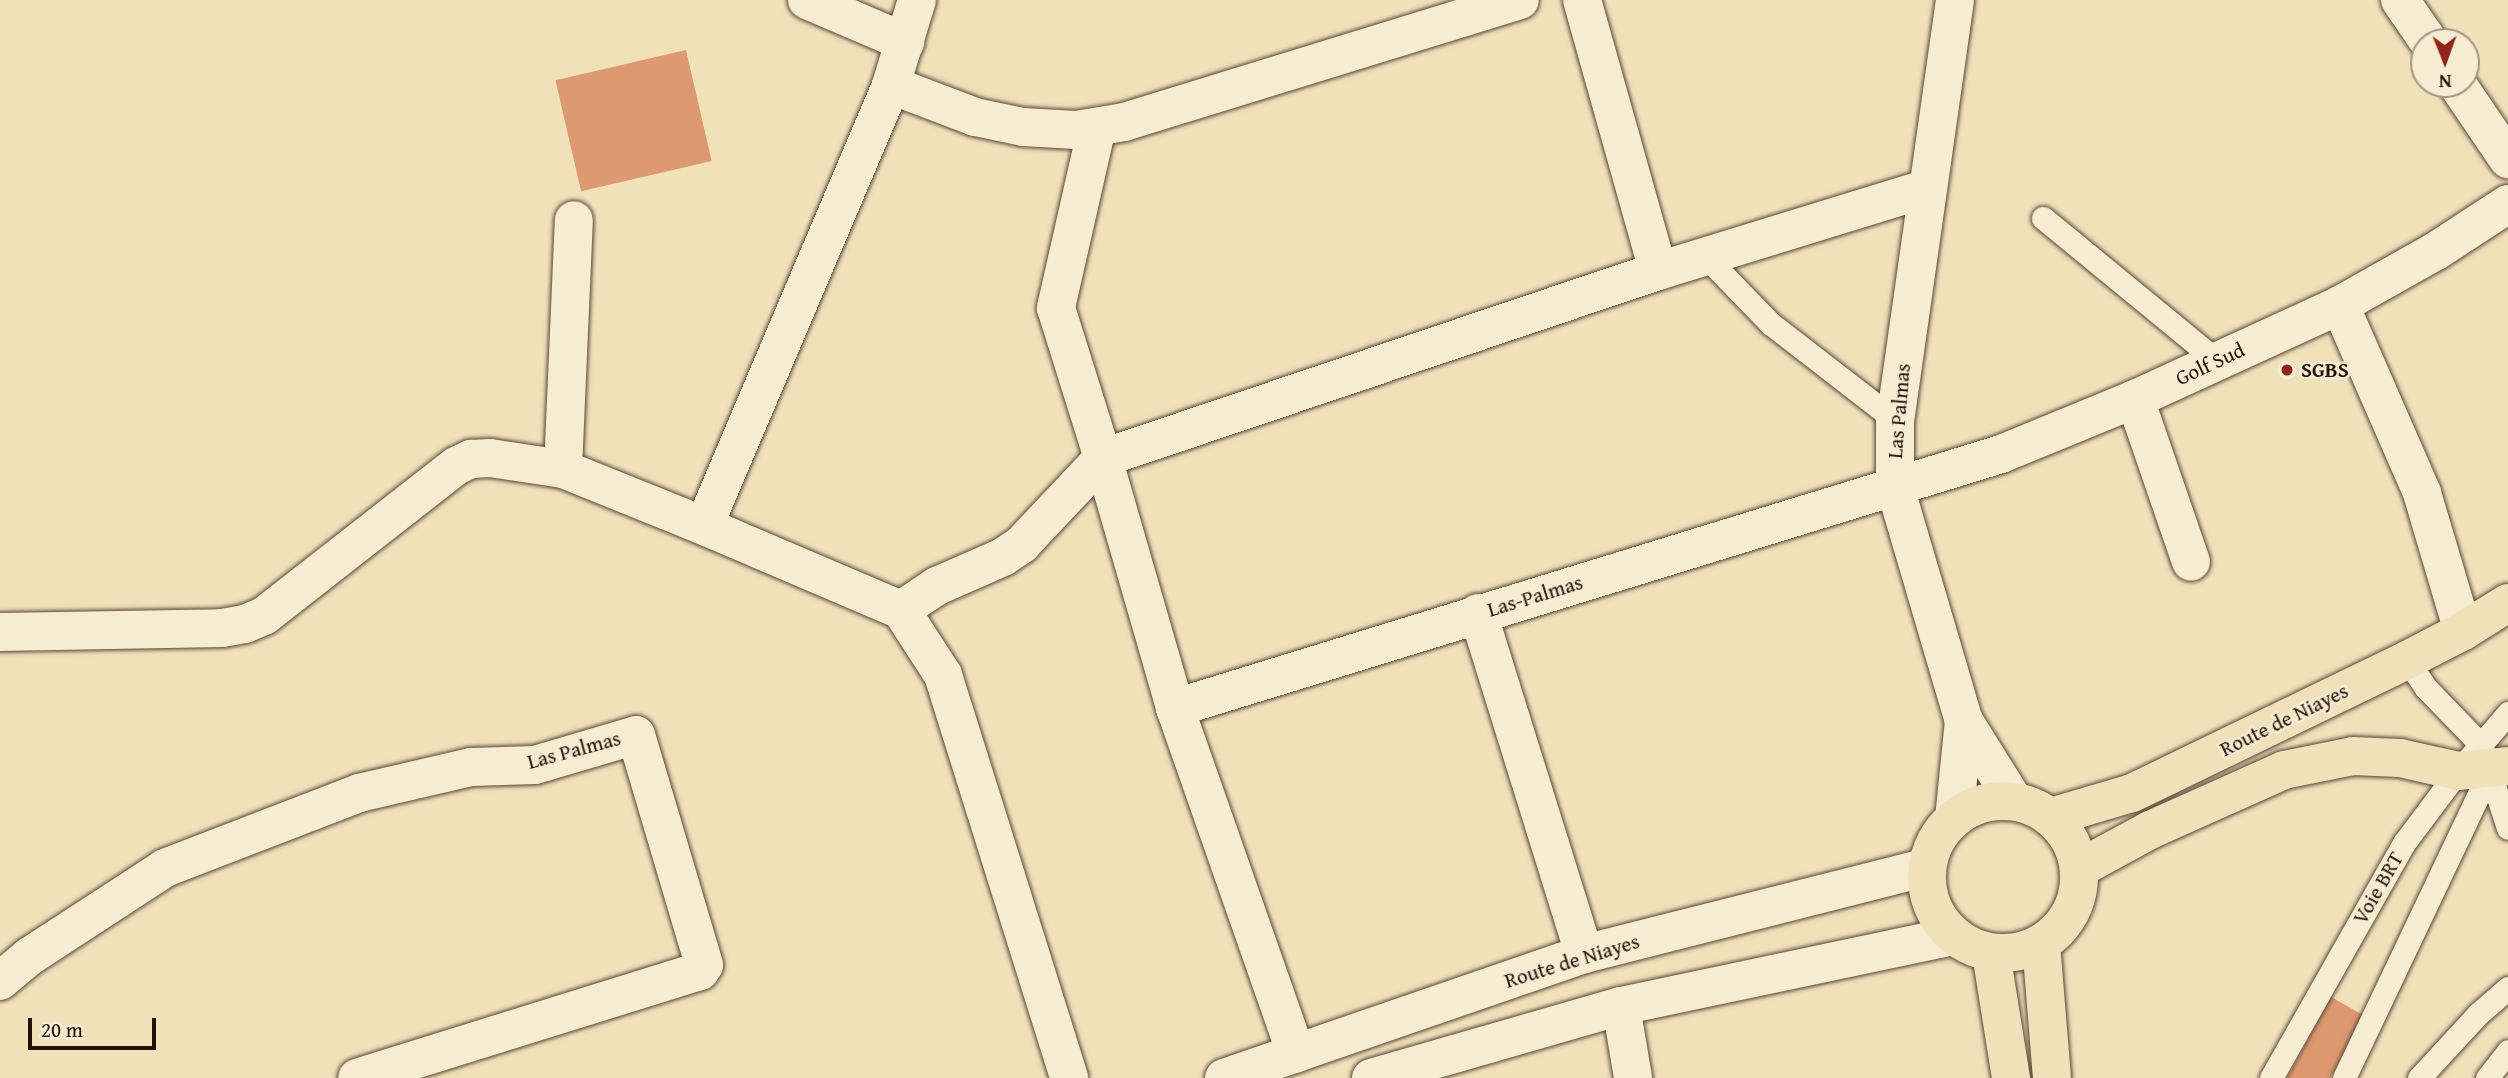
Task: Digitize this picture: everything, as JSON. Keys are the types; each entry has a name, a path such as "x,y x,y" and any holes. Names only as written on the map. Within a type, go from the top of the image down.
{"main road":[{"name":"Route de Niayes","path":"2051,817 2132,793 2407,660 2463,631 2508,603"},
{"name":"Route de Niayes","path":"2080,868 2150,830 2284,770 2353,756 2484,763"},
{"path":"2014,801 2051,817 2065,832 2075,849 2080,868 2079,891 2072,912 2059,930 2040,944 2017,952 1991,953 1971,947 1954,936 1937,916 1928,892 1927,867 1932,849 1954,819 1972,808 1993,802 2014,801"},
{"path":"2040,944 2052,1078"},
{"path":"1991,953 2011,1078"}],"street":[{"path":"807,0 905,42"},
{"path":"704,526 891,85 917,0"},
{"path":"891,85 975,117 1011,124 1076,130 1124,122 1520,0"},
{"path":"1582,0 1658,271"},
{"name":"Las Palmas","path":"1955,0 1925,189 1895,420 1895,486 1964,721 2014,801"},
{"path":"2400,0 2419,28"},
{"path":"2467,98 2508,159"},
{"path":"1097,127 1056,308 1103,458 1175,708 1296,1053"},
{"path":"901,610 937,586 1003,557 1022,544 1103,458 1658,271 1925,189"},
{"name":"Golf Sud","path":"1895,486 2001,454 2135,399 2340,305 2435,251 2508,204"},
{"path":"563,469 574,220"},
{"path":"2340,305 2422,493 2463,631"},
{"path":"2135,399 2190,562"},
{"path":"0,632 222,628 245,625 264,616 456,466 471,459 490,458 563,469 704,526 901,610 943,675 1069,1078"},
{"name":"Las-Palmas","path":"1175,708 1895,486"},
{"path":"1478,613 1584,954"},
{"path":"1954,819 1964,721"},
{"name":"Las Palmas","path":"0,981 30,956 165,868 346,798 471,767 535,765 636,735 704,965 700,971 357,1078"},
{"name":"Route de Niayes","path":"1224,1078 1584,954 1927,867"},
{"path":"1381,1076 1622,1006 1954,936"},
{"path":"1622,1006 1633,1078"}],"lane":[{"path":"2043,218 2216,360"},
{"path":"1706,257 1771,324 1895,420"},
{"path":"2407,660 2484,763 2508,828"},
{"name":"Voie BRT","path":"2344,1078 2508,713"},
{"name":"Voie BRT","path":"2271,1078 2404,843 2484,763 2508,719"},
{"path":"2419,1078 2478,1014 2508,988"},
{"path":"2487,1078 2508,1051"}],"building":[{"path":"686,50 712,161 581,191 555,80"},
{"path":"2331,997 2365,1016 2330,1078 2287,1078"}],"place":[{"name":"SGBS","path":"2287,370"}]}
